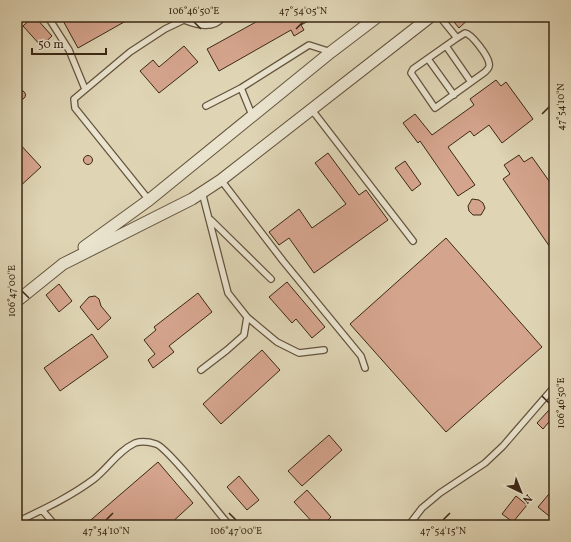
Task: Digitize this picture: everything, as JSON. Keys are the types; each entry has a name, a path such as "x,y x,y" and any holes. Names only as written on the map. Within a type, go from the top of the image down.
{"street":[{"path":"17,301 63,264 149,200 252,115 377,17"},
{"path":"63,264 202,192 221,180 430,17"}],"lane":[{"path":"48,17 69,50 85,89"},
{"path":"149,200 75,108 74,99 130,52 165,29 190,17"},
{"path":"184,20 198,25 212,25 219,22 223,17"},
{"path":"440,17 457,38"},
{"path":"465,33 472,36 489,61 489,67 485,72 437,108 432,106 411,73 414,69 457,38 465,33"},
{"path":"206,106 241,88 309,45 331,52"},
{"path":"446,46 471,82"},
{"path":"428,59 454,95"},
{"path":"241,88 252,115"},
{"path":"312,110 413,241"},
{"path":"221,180 283,261 362,356 365,368"},
{"path":"202,192 228,293 247,317 277,342 299,353 324,350"},
{"path":"209,218 271,280"},
{"path":"201,370 244,335 247,317"},
{"path":"409,525 422,508 440,492 486,463 503,446 554,387"},
{"path":"17,522 75,493 96,478 113,459 136,443 144,442 157,444 169,455 229,525"},
{"path":"42,510 55,525"},
{"path":"218,525 225,520"}],"building":[{"path":"35,17 52,36 41,46 23,26"},
{"path":"61,17 133,17 78,48"},
{"path":"265,17 316,17 301,25 304,30 294,36 291,30 219,71 207,49"},
{"path":"460,17 471,17 459,28 454,22"},
{"path":"184,46 198,62 159,93 140,71 153,60 159,67"},
{"path":"496,80 501,86 506,82 533,119 502,143 489,125 474,136 470,131 448,147 475,185 458,196 420,141 418,143 403,123 415,114 432,135 474,105 470,99"},
{"path":"19,91 23,91 25,95 23,99 19,99 17,97 17,93"},
{"path":"17,141 41,167 17,189"},
{"path":"328,153 359,195 366,190 388,220 314,273 289,238 279,245 269,232 299,209 312,228 346,204 315,163"},
{"path":"519,155 524,162 532,157 554,188 554,253 503,179 510,174 504,165"},
{"path":"86,156 90,156 92,160 90,164 86,164 84,162 84,158"},
{"path":"405,161 421,184 412,191 395,168"},
{"path":"472,199 479,200 483,203 485,208 481,215 473,215 469,211 468,206"},
{"path":"446,238 542,347 446,432 350,324"},
{"path":"287,282 325,327 312,338 296,319 292,323 269,297"},
{"path":"59,284 72,301 59,312 46,295"},
{"path":"198,293 212,312 169,346 174,352 153,368 148,360 155,354 144,340 156,330 154,327"},
{"path":"95,296 99,299 101,306 111,318 98,330 80,307 89,297"},
{"path":"92,334 108,357 60,391 44,368"},
{"path":"262,350 280,370 221,424 203,404"},
{"path":"549,410 554,416 543,429 537,423"},
{"path":"329,435 342,450 302,486 288,471"},
{"path":"158,462 193,503 169,525 85,525"},
{"path":"239,476 259,500 247,510 227,487"},
{"path":"554,488 554,520 538,507"},
{"path":"307,490 331,517 323,525 315,525 294,502"},
{"path":"516,496 527,505 513,522 502,514"}]}
